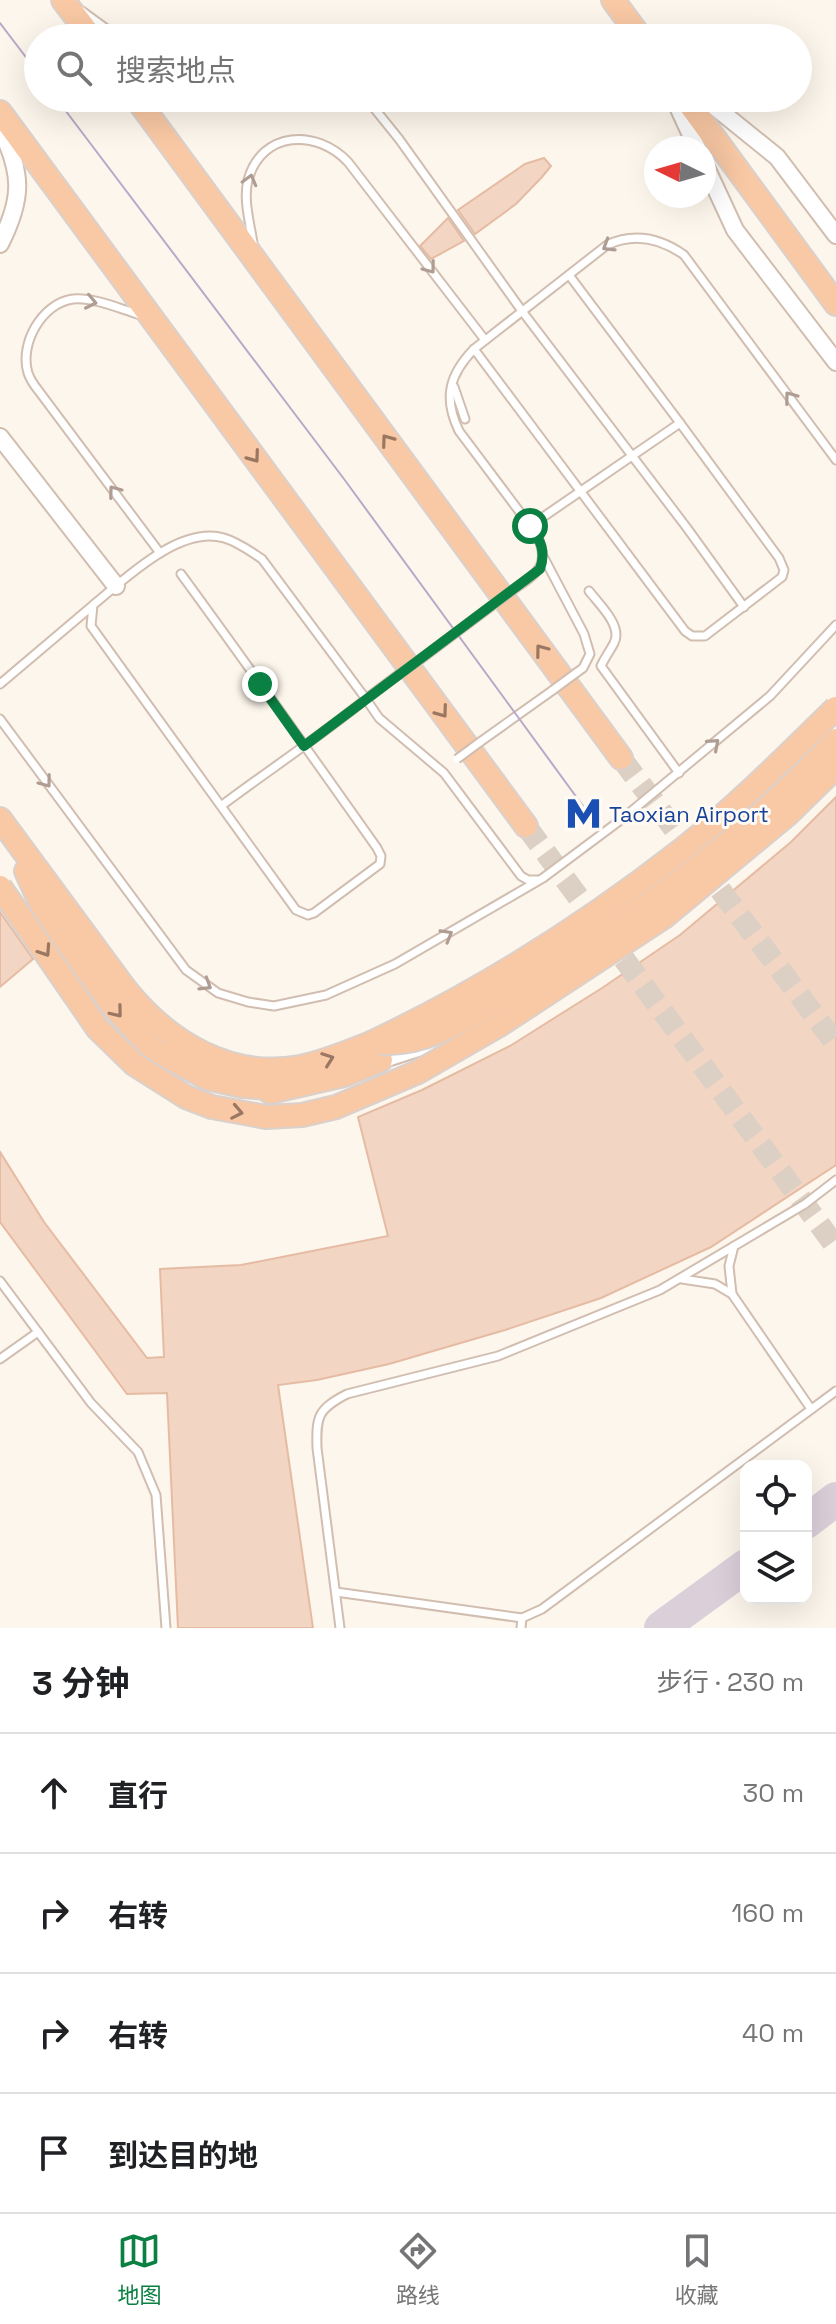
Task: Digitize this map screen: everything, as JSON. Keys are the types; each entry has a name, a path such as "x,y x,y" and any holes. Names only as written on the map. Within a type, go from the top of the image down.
{"highway":[{"path":"65,0 82,24"},
{"path":"613,0 631,24"},
{"path":"0,112 526,826"},
{"path":"146,112 621,758"},
{"path":"695,112 836,304"},
{"path":"134,1064 189,1086 264,1094 344,1075 423,1018 546,946 632,887 685,847 770,773 836,708"},
{"path":"3,823 147,1016 181,1042 212,1058 246,1066 296,1068 434,1035 569,958 666,893 759,818 836,740"},
{"path":"0,887 98,1029 134,1064 186,1097 238,1113 266,1117 302,1115 336,1107 381,1089 418,1072 501,1024 664,917 788,814 836,767"},
{"path":"3,823 46,915 133,1031 171,1061 207,1078 233,1085 283,1089"}],"street":[{"path":"680,112 691,136"},
{"path":"721,112 777,157 836,235"},
{"path":"0,127 17,169 13,218 0,244"},
{"path":"716,189 735,230 836,362"},
{"path":"0,437 116,586"},
{"path":"376,1051 665,879 802,761 836,720"},
{"path":"376,1051 419,1050 461,1032 566,975 692,899 806,804 836,774"}],"lane":[{"path":"65,0 99,24"},
{"path":"377,112 744,607"},
{"path":"255,257 247,200 253,169 265,152 278,143 302,139 321,142 348,162 485,340"},
{"path":"441,770 583,668 590,654 584,634 544,558 537,535 459,431 453,418 449,398 458,365 485,340 607,245 636,237 668,244 684,255 836,460"},
{"path":"474,349 685,631 692,636 705,636 744,607 782,577 782,564 569,275"},
{"path":"152,318 77,299 61,302 47,311 36,327 28,347 27,366 28,374 38,390 160,553"},
{"path":"452,381 465,419"},
{"path":"530,526 680,423"},
{"path":"0,684 160,553 188,539 208,536 223,538 262,559 379,718 441,770 521,876 528,880 543,878"},
{"path":"221,806 513,590 540,569 544,558"},
{"path":"93,605 91,626 296,910 302,914 314,913 375,870 381,856 181,574"},
{"path":"589,591 616,627 616,640 601,666 679,773"},
{"path":"0,719 186,970 206,987 233,998 274,1006 326,995 395,964 543,878 679,773 770,696 836,625"},
{"path":"340,1628 317,1448 317,1422 326,1405 347,1394 498,1356 660,1290 805,1204 836,1180"},
{"path":"732,1294 729,1266 734,1246"},
{"path":"680,1279 715,1284 732,1294 811,1409"},
{"path":"0,1281 91,1403 138,1452 156,1495 166,1628"},
{"path":"0,1359 38,1332"},
{"path":"336,1592 522,1618 542,1609 836,1391"},
{"path":"521,1628 522,1618"}],"building":[{"path":"544,158 551,166 542,177 516,204 475,234 458,210 525,164"},
{"path":"448,218 464,241 431,259 420,246"},
{"path":"836,797 836,1165 711,1247 601,1298 389,1364 278,1385 313,1628 178,1628 167,1393 127,1394 0,1222 0,1152 44,1222 147,1358 164,1357 160,1269 241,1265 388,1236 358,1117 422,1090 510,1046 602,988 680,935 791,842"},
{"path":"0,912 33,959 0,987"}],"taxiway":[{"path":"812,1517 836,1499"},
{"path":"661,1628 740,1570"}],"tunnel":[{"path":"621,758 836,1044"},
{"path":"526,826 836,1247"}],"tram line":[{"path":"0,23 24,55"},
{"path":"67,112 344,479 591,817"}],"place":[{"name":"Taoxian Airport","path":"583,814"}],"route":[{"path":"260,684 304,746 532,577 540,569 544,558 537,535 530,526"}]}
